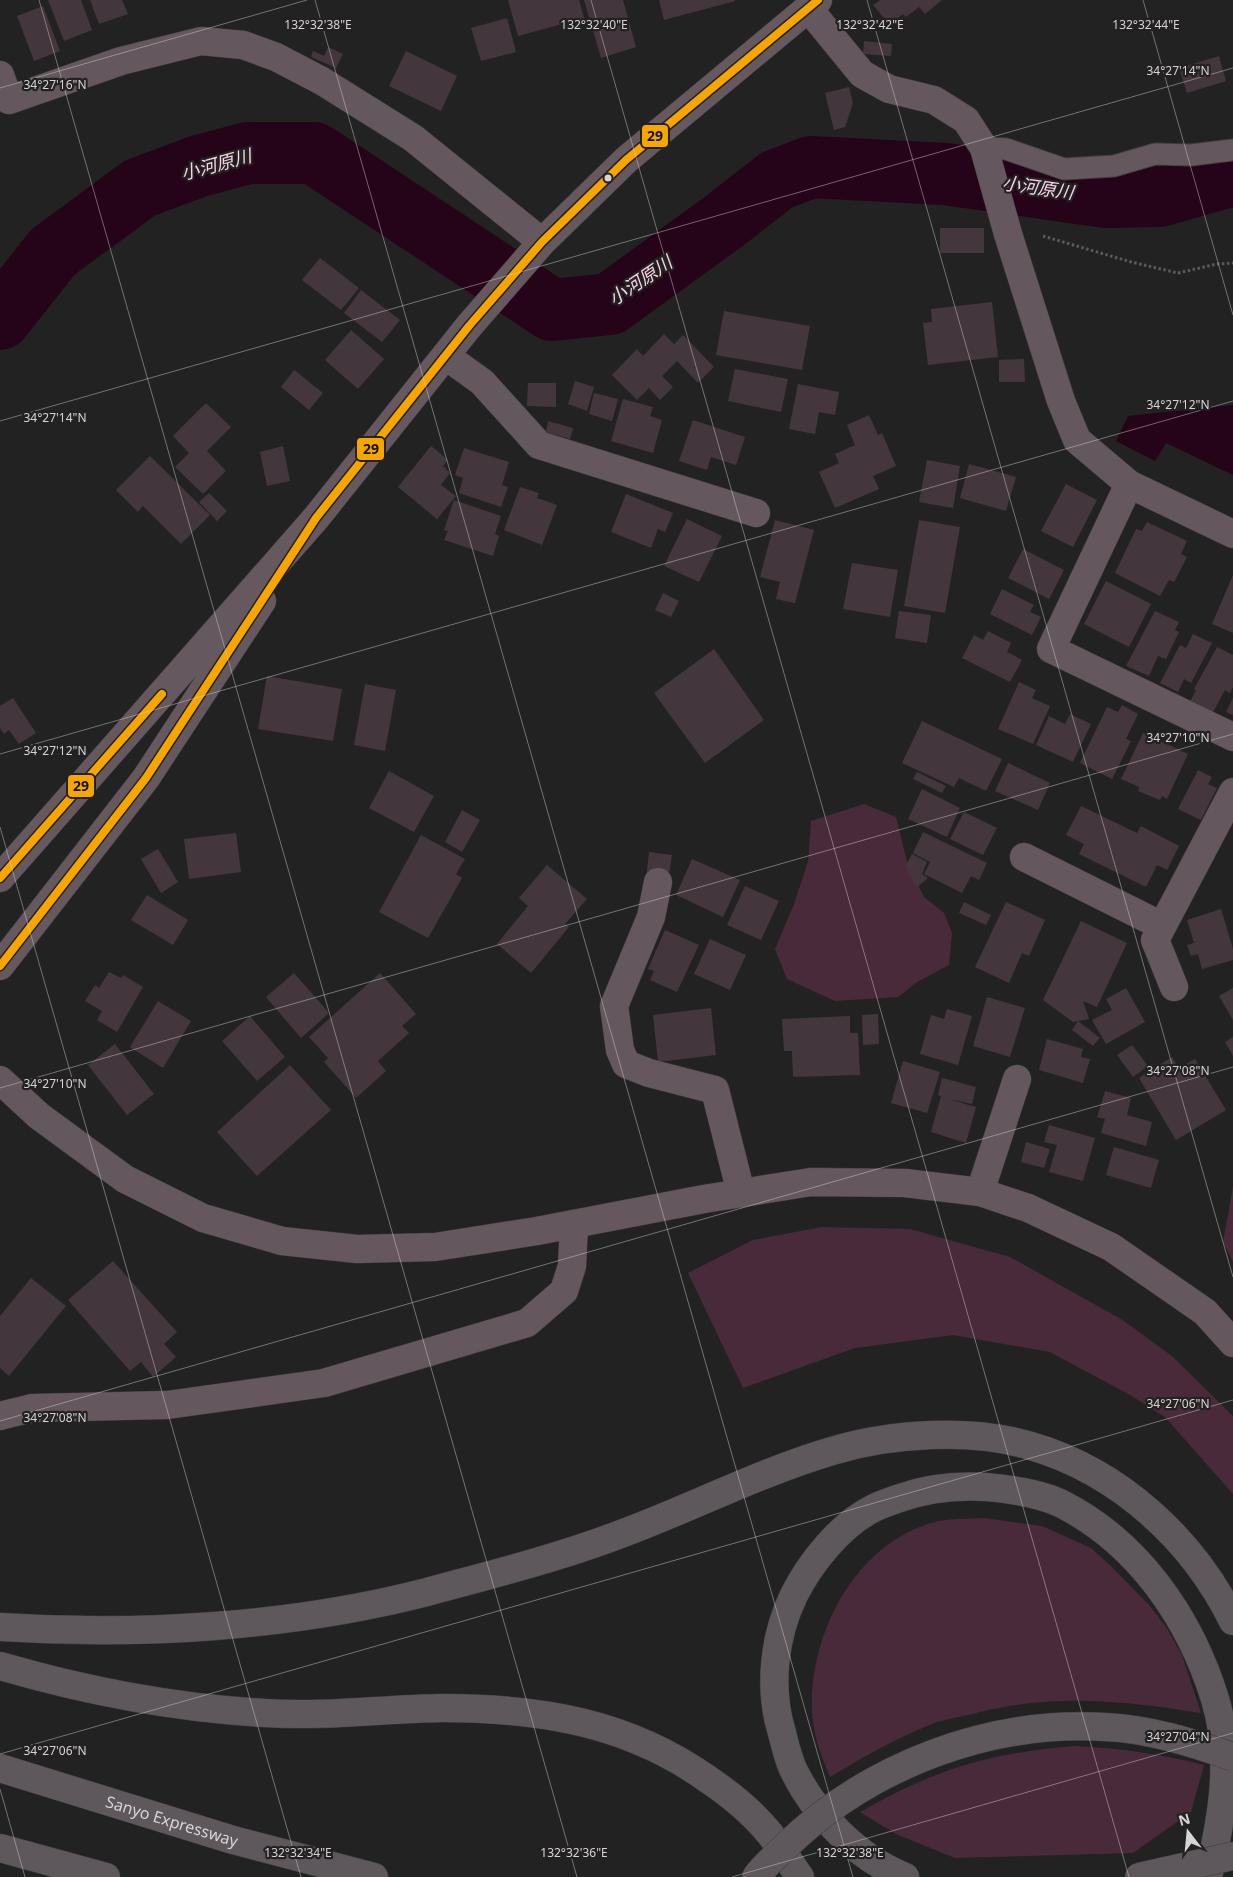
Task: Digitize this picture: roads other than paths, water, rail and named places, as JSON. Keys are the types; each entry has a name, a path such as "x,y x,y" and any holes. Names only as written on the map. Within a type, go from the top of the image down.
{"highway":[{"path":"0,1627 123,1630 202,1626 279,1618 422,1593 555,1556 623,1534 740,1484 834,1450 882,1440 933,1434 982,1438 1030,1446 1075,1464 1118,1488 1158,1519 1192,1554 1220,1594 1233,1621"},
{"path":"905,1877 890,1871 851,1844 813,1804 792,1768 778,1722 774,1669 783,1618 804,1574 834,1538 872,1508 916,1492 961,1485 1009,1489 1058,1502 1100,1528 1140,1563 1172,1605 1197,1650 1216,1701 1224,1744 1224,1793 1217,1839 1208,1877"},
{"path":"0,1666 92,1689 176,1705 265,1714 356,1713 440,1708 501,1709 550,1714 602,1726 650,1745 688,1764 732,1796 770,1833 800,1877"},
{"path":"756,1877 799,1833 839,1802 885,1773 942,1751 1000,1735 1052,1727 1104,1727 1152,1732 1233,1757"},
{"name":"Sanyo Expressway","path":"0,1768 233,1840 374,1877"},
{"path":"0,1848 106,1877"},
{"path":"1139,1877 1233,1856"}],"main road":[{"path":"0,878 316,518 470,326 536,249 626,160 813,4"},
{"path":"0,966 146,778 316,518"}],"street":[{"path":"813,4 862,74 889,89 934,100 966,120 987,155 1006,225 1061,400 1078,440 1129,484 1233,534"},
{"path":"3,92 201,41 243,44 276,57 322,81 413,138 536,249"},
{"path":"446,356 482,382 539,445 756,513"},
{"path":"1129,484 1051,649 1233,737"},
{"path":"1174,987 1155,940 1233,792"},
{"path":"1024,857 1162,926"},
{"path":"658,882 651,917 614,1006 620,1050 626,1064 649,1073 716,1090 741,1193"},
{"path":"980,1192 1017,1079"},
{"path":"0,1080 39,1116 125,1179 203,1218 282,1241 357,1249 435,1247 811,1182 905,1183 980,1192 1028,1208 1111,1247 1205,1312 1233,1343"},
{"path":"0,1416 32,1408 167,1405 324,1383 527,1323 564,1292 572,1266 574,1224"}],"lane":[{"path":"987,155 1006,150 1064,170 1114,166 1155,154 1191,155 1233,150"}],"waterway":[{"name":"小河原川","path":"0,319 53,252 140,188 199,166 248,153 314,153 552,310 610,304 723,222 777,180 811,167 945,174 1106,197 1160,196 1233,175"}]}
